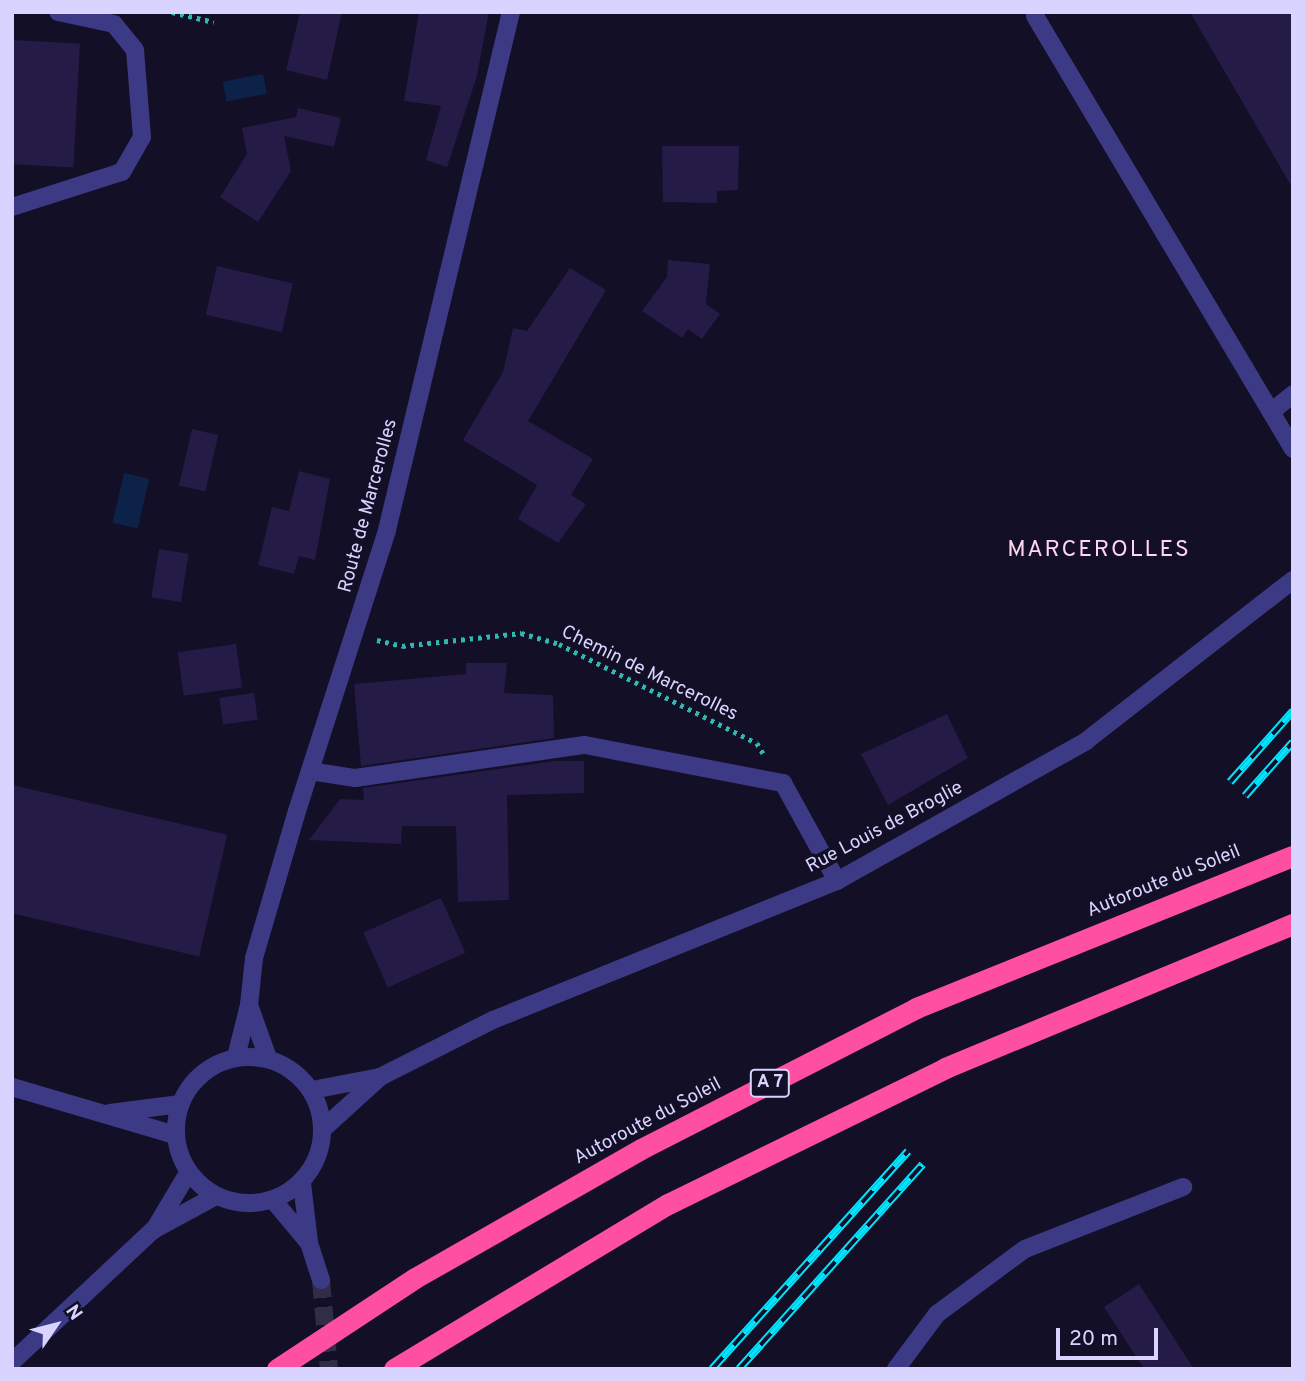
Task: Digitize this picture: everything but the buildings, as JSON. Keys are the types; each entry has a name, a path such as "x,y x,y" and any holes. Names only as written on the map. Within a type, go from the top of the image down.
{"highway":[{"name":"Autoroute du Soleil","path":"277,1369 415,1278 641,1149 916,1008 1293,856"},
{"path":"394,1369 668,1204 946,1068 1293,924"}],"street":[{"path":"12,207 122,172 142,137 135,50 114,24 58,12"},
{"name":"Route de Marcerolles","path":"236,1057 249,1005 254,957 387,530 511,12"},
{"path":"1035,16 1293,449"},
{"path":"1271,412 1293,394"},
{"name":"Rue Louis de Broglie","path":"324,1128 380,1077 493,1020 837,881 1086,741 1293,580"},
{"path":"310,771 355,778 585,745 783,783 837,881"},
{"name":"Route de Marcerolles","path":"249,1005 268,1058"},
{"path":"236,1057 268,1058 291,1069 312,1090 324,1128 319,1156 302,1183 273,1200 245,1204 216,1196 188,1173 175,1135 180,1104 202,1073 236,1057"},
{"name":"Rue Louis de Broglie","path":"312,1090 380,1077"},
{"path":"12,1087 175,1135"},
{"path":"104,1114 180,1104"},
{"path":"153,1230 188,1173"},
{"path":"302,1183 309,1243 321,1280"},
{"path":"896,1369 937,1314 1025,1249 1183,1187"},
{"path":"12,1362 153,1230 216,1196"},
{"path":"273,1200 309,1243"}],"path":[{"path":"172,12 214,22"},
{"name":"Chemin de Marcerolles","path":"355,635 402,646 521,633 559,644 757,743 783,783"}],"water":[{"path":"263,74 267,94 227,101 223,82"},
{"path":"124,473 149,479 138,529 113,523"}],"tunnel":[{"path":"321,1280 329,1369"}],"railway":[{"path":"1230,782 1293,711"},
{"path":"1245,796 1293,742"},
{"path":"712,1369 908,1151"},
{"path":"739,1369 923,1164"}],"district":[{"name":"MARCEROLLES","path":"1099,551"}]}
